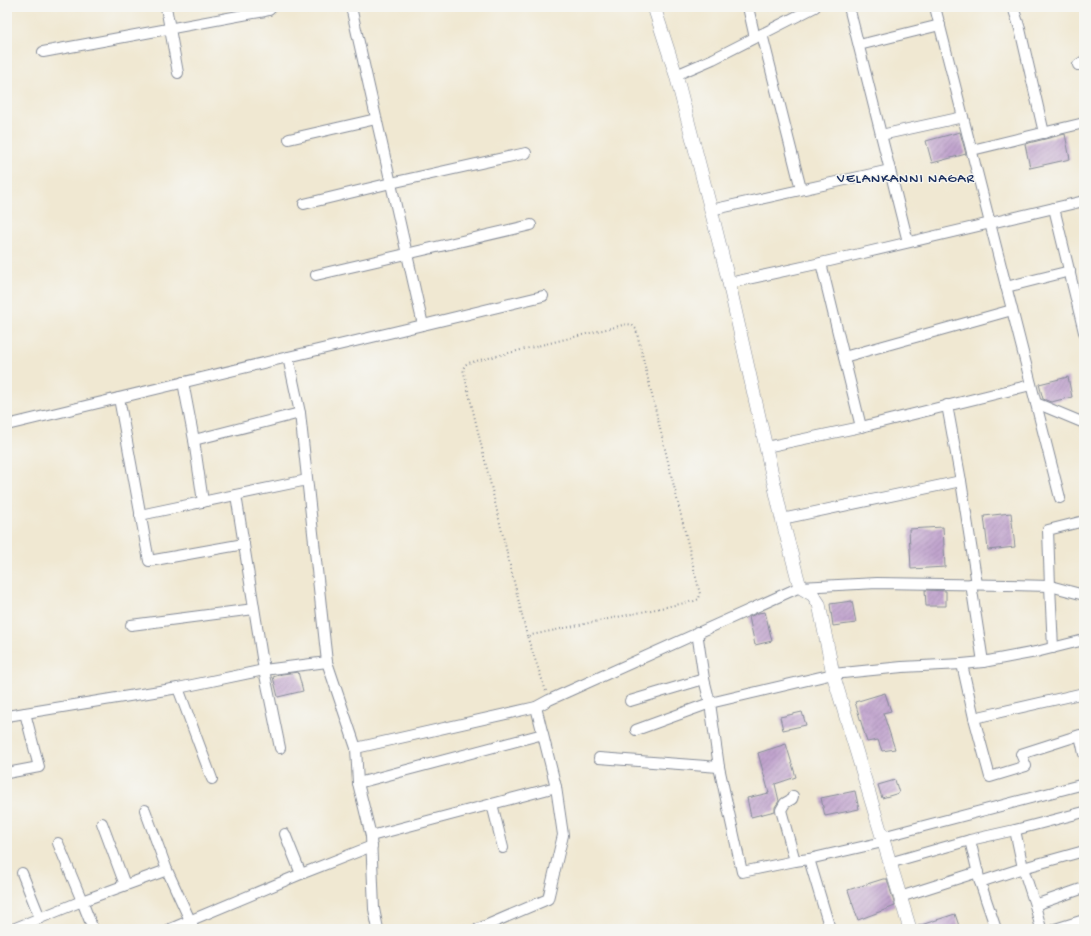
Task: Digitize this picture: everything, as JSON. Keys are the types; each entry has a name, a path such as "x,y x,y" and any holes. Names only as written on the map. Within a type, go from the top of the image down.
{"main road":[{"path":"654,7 676,75 711,210 782,519 800,587 812,595 819,604 833,674 910,929"}],"street":[{"path":"166,7 178,73"},
{"path":"43,52 265,11 272,7"},
{"path":"351,7 423,325"},
{"path":"748,7 759,36 801,189"},
{"path":"676,75 816,7"},
{"path":"849,7 908,242"},
{"path":"935,7 1060,498"},
{"path":"1013,7 1020,30 1044,133"},
{"path":"859,45 940,25"},
{"path":"881,135 963,117"},
{"path":"290,140 376,119"},
{"path":"972,150 1084,123"},
{"path":"304,204 526,153"},
{"path":"711,210 890,170"},
{"path":"729,283 821,263 1084,201"},
{"path":"1054,208 1070,271 1080,297 1084,332"},
{"path":"316,274 531,225"},
{"path":"821,263 861,427"},
{"path":"1006,287 1070,271"},
{"path":"7,425 543,296"},
{"path":"844,357 1012,310"},
{"path":"288,357 300,412 327,662 356,748 358,784 371,836 374,909 378,929"},
{"path":"183,382 204,502"},
{"path":"766,447 861,427 1031,385"},
{"path":"119,398 149,561 244,544"},
{"path":"1036,403 1084,423"},
{"path":"947,405 961,481 983,662"},
{"path":"194,440 300,412"},
{"path":"140,515 307,480"},
{"path":"782,519 961,481"},
{"path":"236,495 264,670 280,748"},
{"path":"1053,648 1048,530 1084,521"},
{"path":"356,748 536,707 548,700 697,632 800,587 877,583 1050,586 1084,595"},
{"path":"131,625 254,609"},
{"path":"697,632 704,679 710,703 719,767 742,872 809,859 883,840 1084,784"},
{"path":"636,730 710,703 833,674 902,667 983,662 1053,648 1084,640"},
{"path":"7,716 178,688 264,670 327,662"},
{"path":"962,664 974,718 990,777 1026,766 1021,754 1080,735 1084,754"},
{"path":"630,701 704,679"},
{"path":"178,688 212,779"},
{"path":"974,718 1084,693"},
{"path":"478,929 548,899 563,835 556,787 536,707"},
{"path":"7,773 39,767 25,713"},
{"path":"358,784 543,734"},
{"path":"599,758 719,767"},
{"path":"371,836 556,787"},
{"path":"793,796 792,799 785,803 781,810 795,861"},
{"path":"492,804 503,848"},
{"path":"145,810 167,870 192,925"},
{"path":"889,863 970,840 1084,812"},
{"path":"102,823 125,885"},
{"path":"1015,830 1023,868 1041,929"},
{"path":"285,834 301,874"},
{"path":"970,840 979,877 996,929"},
{"path":"58,842 93,929"},
{"path":"170,929 192,925 301,874 372,846"},
{"path":"900,897 979,877 1023,868 1084,851"},
{"path":"809,859 830,929"},
{"path":"13,929 82,901 167,870"},
{"path":"22,873 40,918"},
{"path":"1035,905 1084,888"},
{"path":"1055,929 1084,920"}],"path":[{"path":"527,636 699,599 700,594 640,344 636,329 632,324 468,363 465,365 464,369 527,636 548,700"}],"building":[{"path":"960,132 966,154 932,163 926,141"},
{"path":"1065,134 1070,159 1030,168 1025,144"},
{"path":"1068,377 1072,397 1051,402 1043,399 1039,384"},
{"path":"1011,513 1015,547 988,550 984,516"},
{"path":"943,527 945,567 911,569 909,529"},
{"path":"925,590 946,591 946,606 926,606"},
{"path":"852,601 856,623 833,626 830,604"},
{"path":"765,612 772,641 755,645 749,617"},
{"path":"298,672 303,691 278,697 273,677"},
{"path":"885,693 891,711 883,713 895,749 882,751 878,740 867,742 855,702"},
{"path":"802,712 806,725 783,730 780,717"},
{"path":"786,744 796,777 775,784 779,801 775,807 775,811 751,817 747,798 769,793 758,753"},
{"path":"895,780 899,793 882,798 878,785"},
{"path":"855,791 859,809 825,816 821,798"},
{"path":"887,879 895,906 858,920 848,890"},
{"path":"955,914 960,929 918,929 918,926"}],"district":[{"name":"VELANKANNI NAGAR","path":"906,177"}]}
